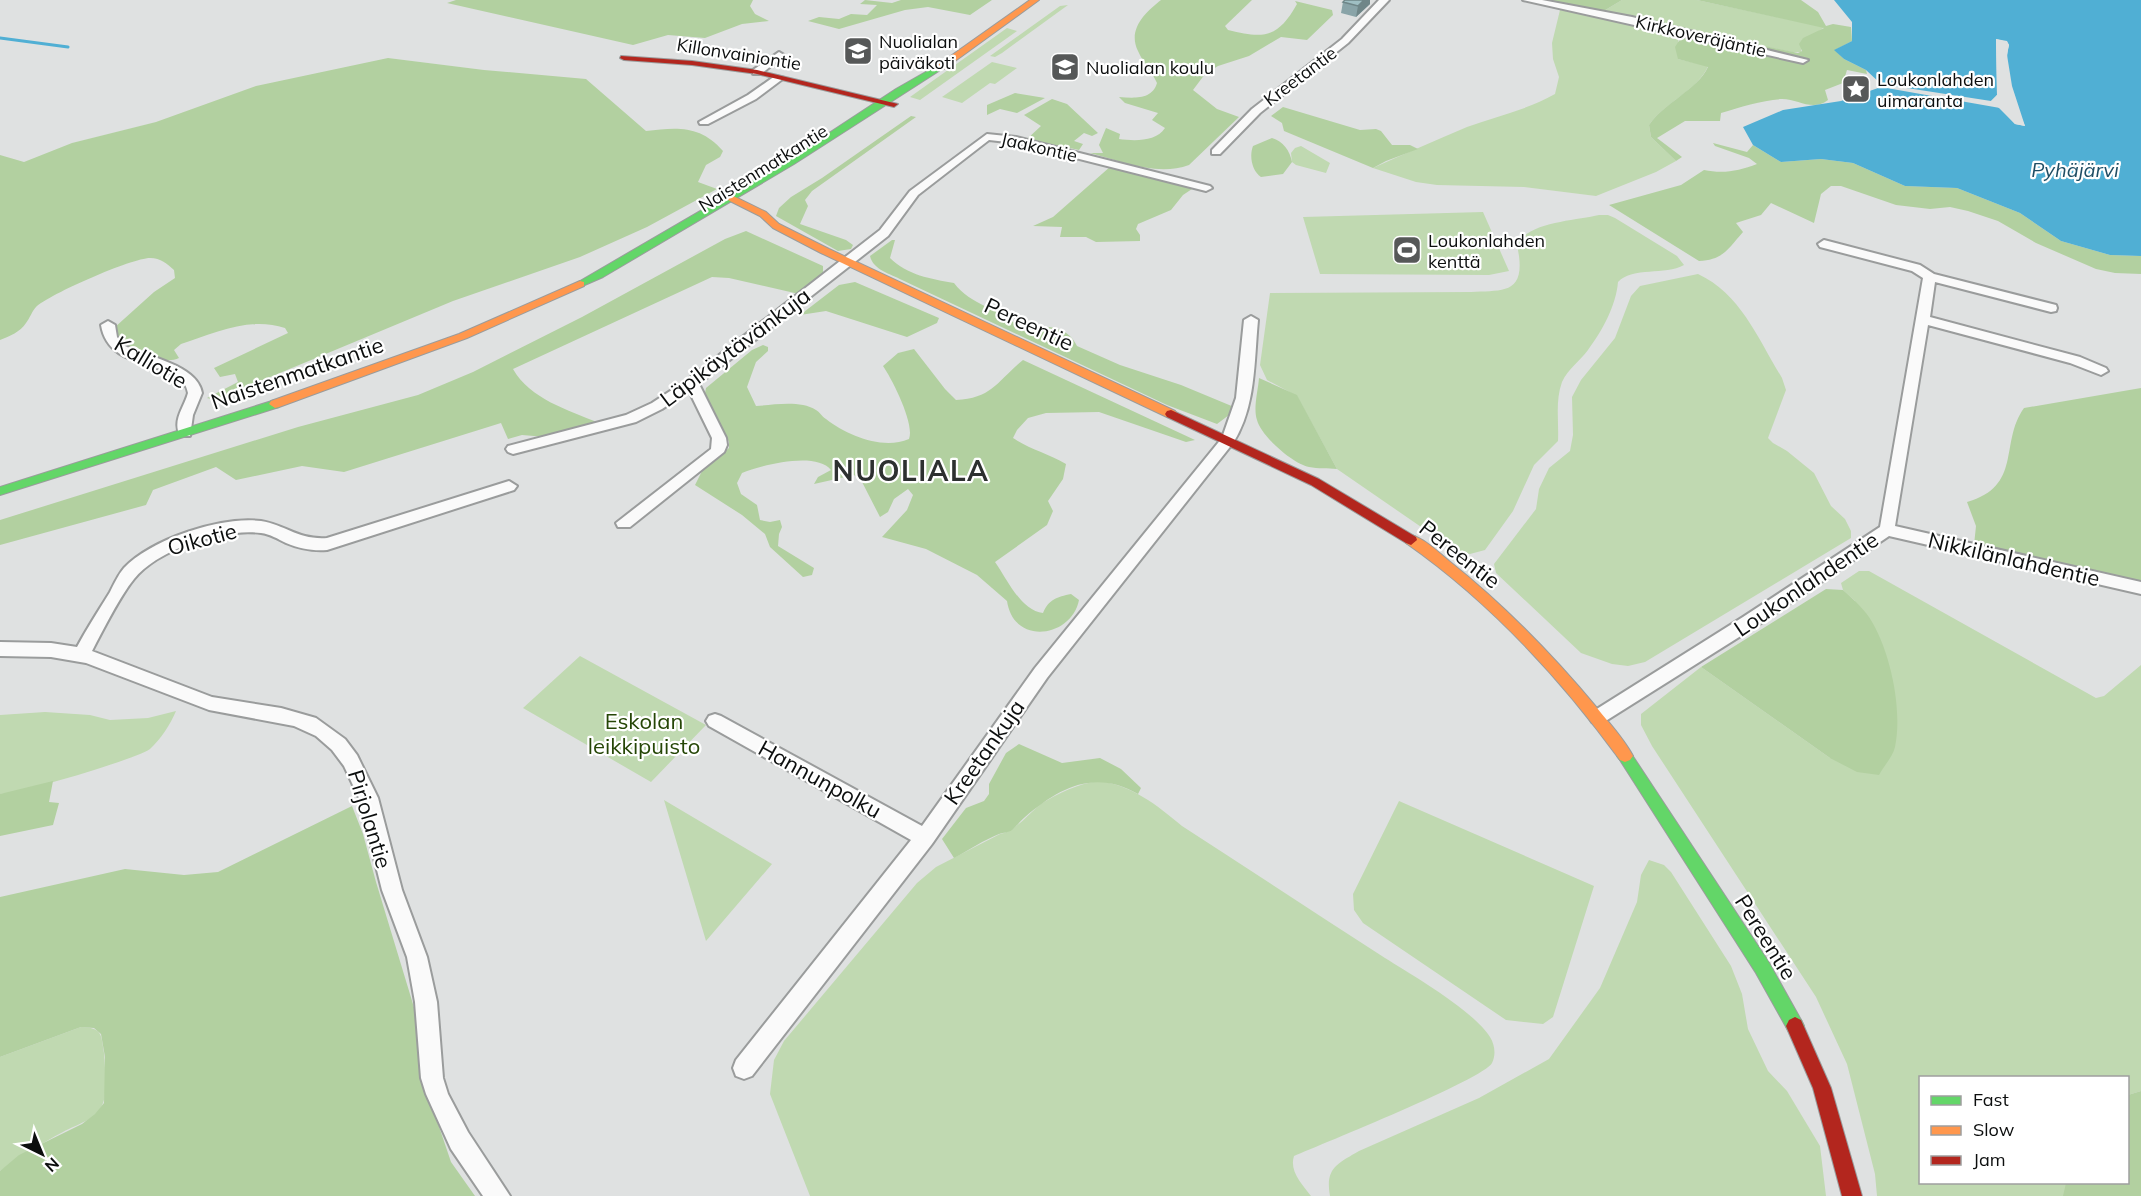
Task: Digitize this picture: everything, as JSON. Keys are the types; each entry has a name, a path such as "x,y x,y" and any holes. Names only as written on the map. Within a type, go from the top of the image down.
{"street":[{"name":"Naistenmatkantie","path":"0,491 185,433 398,361 495,322 599,275 628,266 722,210 791,162 884,106 1035,0"},
{"name":"Naistenmatkantie","path":"991,33 1047,0"},
{"name":"Kreetantie","path":"1216,152 1256,111 1346,41 1384,0"},
{"name":"Kirkkoveräjäntie","path":"1528,0 1632,20 1803,60"},
{"path":"757,72 779,55"},
{"name":"Killonvainiontie","path":"624,58 692,63 757,72 884,106"},
{"path":"704,122 752,97 779,78"},
{"name":"Jaakontie","path":"846,261 889,229 903,205 928,181 976,144 991,136 1206,188"},
{"name":"Pereentie","path":"736,201 763,214 776,226"},
{"name":"Pereentie","path":"722,210 739,218 776,226 1315,482 1384,523 1436,559 1509,621 1576,690 1598,717 1640,777 1782,1002 1822,1086 1840,1145 1852,1196"},
{"path":"1824,244 1916,268 1930,277 2051,308"},
{"name":"Läpikäytävänkuja","path":"513,448 631,419 650,411 692,383 846,261"},
{"name":"Loukonlahdentie","path":"1598,717 1769,610 1887,530 1930,277"},
{"path":"1922,319 2075,360 2102,371"},
{"name":"Kreetankuja","path":"744,1068 925,838 1041,673 1228,440 1237,425 1241,408 1251,320"},
{"name":"Kalliotie","path":"108,325 107,332 113,344 176,371 192,382 194,396 185,418 185,433"},
{"path":"624,523 717,452 720,445 719,438 692,383"},
{"name":"Oikotie","path":"81,655 129,572 143,560 169,547 210,534 250,527 274,531 299,543 313,546 327,544 509,486"},
{"name":"Nikkilänlahdentie","path":"1887,530 2141,588"},
{"name":"Pirjolantie","path":"0,649 65,651 81,655 118,667 210,704 303,722 320,729 345,750 357,769 365,790 389,881 418,960 428,1005 431,1068 435,1090 467,1152 498,1196"},
{"name":"Hannunpolku","path":"715,721 925,838"}],"green space":[{"path":"456,0 753,0 750,6 755,14 769,21 742,24 705,38 668,35 633,45 447,3"},
{"path":"865,0 892,3 901,0 992,0 970,15 928,7 905,10 839,29 808,21 819,17 839,19 851,14 867,15 877,5 860,4"},
{"path":"1161,0 1252,0 1225,26 1228,30 1251,35 1261,35 1276,30 1290,15 1297,4 1295,1 1332,10 1333,15 1307,40 1281,37 1249,56 1218,66 1205,74 1193,90 1217,109 1239,117 1189,165 1152,169 1090,153 1103,153 1099,145 1106,128 1120,134 1119,139 1144,140 1156,136 1165,128 1152,120 1158,113 1125,103 1119,97 1142,97 1155,89 1157,83 1142,60 1135,43 1135,35 1136,28 1144,16"},
{"path":"1622,0 1697,0 1824,27 1806,40 1801,52 1792,52 1602,12"},
{"path":"1622,0 1602,12 1552,1"},
{"path":"1697,0 1801,0 1818,12 1826,26 1833,24 1851,27 1852,41 1835,50 1844,59 1866,70 1867,74 1847,70 1843,83 1825,90 1828,100 1816,105 1782,99 1752,104 1721,113 1720,121 1685,121 1657,138 1682,157 1676,161 1651,137 1649,125 1655,117 1697,82 1708,67 1678,59 1675,47 1682,36 1653,29 1657,23 1798,53 1802,51 1799,44 1803,38 1824,28"},
{"path":"1068,5 1002,53 995,57 990,56 1060,6"},
{"path":"1560,10 1680,34 1682,36 1678,41 1678,59 1708,66 1697,82 1655,117 1649,125 1651,137 1676,161 1656,172 1596,196 1524,187 1437,185 1416,182 1373,168 1467,127 1523,109 1555,94 1559,77 1553,59 1552,43"},
{"path":"1007,28 1017,31 920,100 910,97"},
{"path":"388,58 484,70 586,79 646,131 688,130 706,136 715,143 723,151 720,157 706,165 698,182 717,189 647,227 580,257 453,301 215,400 207,398 238,382 235,374 220,377 214,368 288,333 285,328 272,325 245,325 181,344 174,350 179,358 162,360 142,354 124,342 114,328 154,292 175,278 174,270 157,259 150,258 127,264 57,294 36,307 21,329 0,340 0,155 24,162 72,143 156,122 256,86"},
{"path":"992,62 1017,68 995,84 990,83 962,103 942,97"},
{"path":"1015,93 1045,98 1017,113 1000,109 987,115 987,105"},
{"path":"1052,99 1067,104 1098,133 1092,136 1084,133 1074,141 1083,144 1079,150 1027,139 1041,126 1024,115"},
{"path":"1283,107 1360,130 1376,129 1381,131 1392,145 1410,145 1418,149 1373,168 1284,131 1282,123 1271,116"},
{"path":"911,116 916,117 812,191 805,200 808,206 800,224 846,240 853,245 851,249 838,251 776,216 779,208 791,197"},
{"path":"1272,138 1285,147 1292,162 1283,174 1261,177 1253,167 1251,159 1253,146"},
{"path":"1713,143 1747,152 1753,145 1781,162 1821,159 1853,163 1905,186 1957,188 2020,213 2061,241 2110,255 2141,256 2141,274 2115,273 2096,269 2036,243 1998,221 1968,211 1950,207 1930,209 1896,205 1841,186 1831,186 1821,194 1814,223 1771,203 1761,215 1736,223 1743,232 1720,256 1699,261 1609,205 1681,185 1704,170 1731,171 1757,164 1749,158 1715,146"},
{"path":"1301,146 1330,163 1326,173 1292,162 1291,153 1295,148"},
{"path":"1111,166 1195,187 1183,195 1171,210 1138,224 1136,229 1140,235 1140,241 1096,242 1086,237 1060,237 1062,227 1033,226 1053,217"},
{"name":"Loukonlahden kenttä","path":"1483,212 1509,271 1489,275 1320,274 1303,217"},
{"path":"1599,215 1615,218 1677,256 1684,265 1668,270 1632,274 1618,282 1611,309 1603,326 1588,350 1562,382 1558,404 1558,441 1534,465 1513,511 1485,550 1470,554 1456,551 1337,469 1297,396 1267,380 1260,365 1270,293 1500,290 1514,284 1518,278 1520,269 1518,245 1528,233 1557,222"},
{"path":"746,231 823,266 823,275 799,294 729,278 712,277 513,369 529,388 540,396 599,423 546,437 522,435 508,439 501,423 344,472 302,466 236,480 216,467 153,490 146,505 0,545 0,520 298,427 418,395 473,372 582,317 725,239"},
{"path":"895,240 890,258 904,269 954,283 969,297 1003,315 1019,327 1044,327 1060,330 1066,333 1077,346 1120,365 1181,385 1234,407 1233,412 1217,424 1167,405 888,273 875,265 870,256"},
{"path":"1698,274 1726,293 1737,305 1782,378 1786,390 1768,438 1814,473 1831,506 1845,519 1851,531 1851,538 1645,662 1628,666 1612,664 1581,653 1496,573 1494,564 1536,509 1539,489 1549,468 1570,451 1573,435 1572,397 1581,380 1615,338 1631,296 1640,286"},
{"path":"855,282 939,318 937,323 907,337 826,311 800,315 839,285"},
{"path":"763,345 768,347 768,351 756,362 747,387 756,406 787,404 810,407 845,431 877,442 899,442 909,439 909,423 906,413 883,366 898,353 914,349 956,400 968,399 987,392 1023,360 1195,440 1186,442 1099,412 1046,413 1028,418 1017,430 1013,438 1066,464 1063,479 1048,501 1053,511 1047,525 995,562 1015,593 1035,611 1043,613 1051,602 1066,595 1071,594 1079,600 1074,613 1066,622 1055,629 1043,632 1031,631 1020,625 1012,616 1007,601 977,575 926,549 882,537 907,510 913,495 908,489 894,499 888,512 880,517 862,482 854,475 814,484 818,477 831,470 824,464 802,460 788,461 742,473 737,483 741,494 757,505 760,520 770,522 780,520 782,527 778,546 814,568 812,575 803,577 770,547 765,534 742,515 695,485 702,471 729,448 729,442 705,393 706,388 752,350"},
{"path":"1259,378 1297,395 1337,469 1312,468 1302,465 1287,455 1265,434 1256,415"},
{"path":"2141,388 2141,582 1974,545 1976,526 1967,502 1985,495 1996,485 2003,474 2012,435 2024,408"},
{"path":"1859,571 1869,571 2096,698 2104,696 2141,665 2141,1091 2129,1095 2129,1076 1919,1076 1919,1184 2067,1184 2064,1196 1877,1196 1875,1174 1847,1064 1816,997 1652,746 1641,725 1641,714 1701,667 1830,758 1855,601 1843,590 1841,583"},
{"path":"1826,589 1843,590 1863,610 1876,630 1889,662 1896,698 1897,732 1894,750 1879,775 1857,772 1830,758 1701,667"},
{"name":"Eskolan leikkipuisto","path":"580,656 706,725 651,782 523,708"},
{"path":"176,711 158,741 150,749 140,754 52,782 0,794 0,715 45,712 90,715 110,720 148,718"},
{"path":"1019,744 1062,763 1100,758 1121,769 1141,788 1138,794 1107,783 1093,782 1078,785 1051,797 1010,831 993,836 954,858 942,839 966,808 984,801 989,794 989,784 1006,753"},
{"path":"53,781 49,802 59,803 53,825 0,836 0,794"},
{"path":"1098,781 1122,787 1143,797 1182,826 1442,994 1471,1016 1490,1037 1494,1050 1492,1063 1462,1083 1294,1156 1295,1172 1311,1196 810,1196 770,1094 774,1060 784,1041 917,883 936,867 1011,829 1054,796"},
{"path":"664,800 772,864 706,941"},
{"path":"1399,801 1594,886 1553,1017 1543,1024 1506,1020 1363,923 1354,910 1353,894"},
{"path":"352,806 363,834 416,1014 428,1094 451,1162 475,1196 0,1196 0,1171 19,1155 82,1124 104,1103 105,1057 101,1034 94,1028 81,1027 0,1057 0,897 125,869 184,875 218,872"},
{"path":"1649,860 1664,865 1671,872 1731,966 1742,994 1748,1029 1768,1071 1787,1091 1820,1146 1826,1196 1330,1196 1331,1173 1344,1160 1359,1151 1479,1098 1549,1059 1600,988 1637,902 1641,875"},
{"path":"81,1027 97,1030 102,1041 105,1086 100,1109 91,1118 47,1141 0,1171 0,1057"},
{"path":"2141,1091 2141,1196 2063,1196 2066,1184 2129,1184 2129,1095"}],"water":[{"name":"Pyhäjärvi","path":"1834,0 2141,0 2141,256 2110,255 2061,241 2020,213 1957,188 1905,186 1853,163 1821,159 1781,162 1753,145 1743,127 1783,110 1841,101 1881,87 2000,108 2015,124 2025,126 2008,76 2009,45 2007,42 1996,39 1997,95 1991,101 1881,84 1866,70 1844,59 1834,50 1852,41 1852,22"}],"pier":[{"path":"1996,39 2007,41 2009,45 2007,55 2012,86 2025,126 2015,124 1995,104 2001,106 2020,122 2009,87 2004,55 2006,45 2000,43 1997,53 2000,96 1994,103 1991,101 1997,95"}],"building":[{"path":"1345,0 1364,0 1358,6 1343,2"}],"waterway":[{"path":"0,38 68,47"}],"traffic: fast":[{"path":"580,284 791,162 899,91 941,67"},
{"path":"0,491 275,404"},
{"path":"1625,756 1762,967 1795,1026"}],"traffic: slow":[{"path":"941,67 1035,0"},
{"path":"731,198 763,214 776,226 825,251 1171,414"},
{"path":"275,404 463,336 580,284"},
{"path":"1411,540 1461,578 1523,637 1584,702 1625,756"}],"traffic: jam":[{"path":"624,58 692,63 757,72 894,104"},
{"path":"1171,414 1315,482 1411,540"},
{"path":"1795,1026 1822,1088 1852,1196"}],"place":[{"name":"Nuolialan päiväkoti","path":"858,51"},
{"name":"Nuolialan koulu","path":"1065,67"},
{"name":"Loukonlahden uimaranta","path":"1856,89"},
{"name":"Loukonlahden kenttä","path":"1407,250"}],"district":[{"name":"NUOLIALA","path":"911,470"}]}
